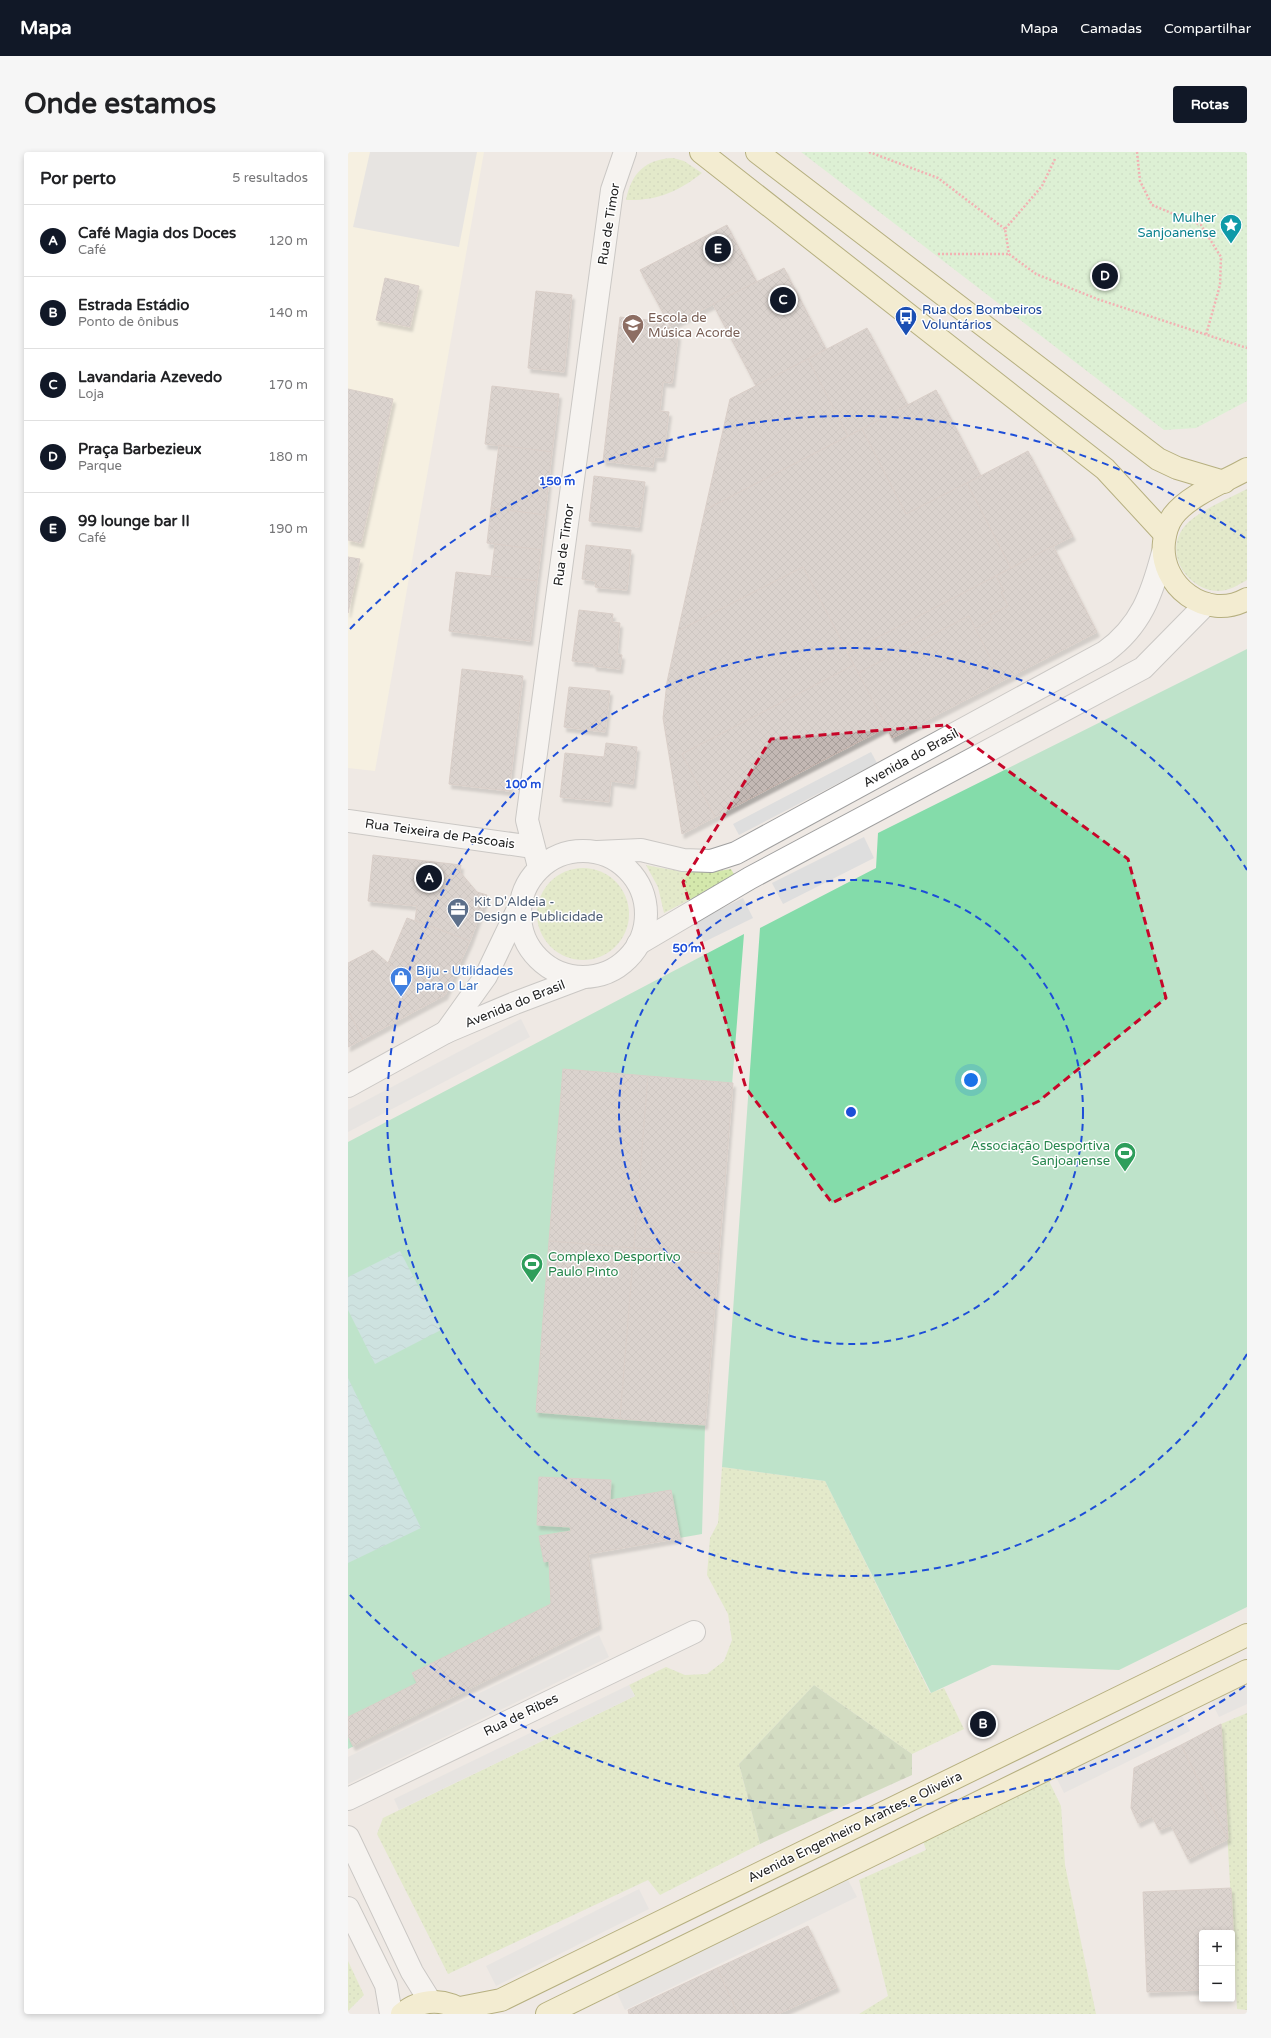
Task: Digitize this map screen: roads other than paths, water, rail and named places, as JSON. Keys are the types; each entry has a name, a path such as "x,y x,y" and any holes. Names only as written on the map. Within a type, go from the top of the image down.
{"main road":[{"path":"701,152 1105,469 1164,543 1167,570 1176,585 1190,597 1206,604 1224,606 1247,599"},
{"path":"757,152 1158,459 1177,468 1224,482"},
{"name":"Avenida do Brasil","path":"1164,543 1172,517 1184,504 1247,469"},
{"name":"Avenida Engenheiro Arantes e Oliveira","path":"402,2014 415,2006 430,2001 446,2002 464,2011 501,2000 1247,1635"},
{"path":"547,2014 1247,1672"}],"street":[{"name":"Rua de Timor","path":"536,857 527,820 612,190 624,152"},
{"name":"Avenida do Brasil","path":"446,1032 486,976 519,906 536,857 558,855 577,850 597,852 641,850 683,860 711,860 736,853 1105,652 1121,641 1134,626 1152,591 1164,543"},
{"name":"Avenida do Brasil","path":"638,944 750,878 1143,668 1206,604"},
{"name":"Rua Teixeira de Pascoais","path":"348,821 536,857"},
{"name":"Avenida do Brasil","path":"348,1086 446,1032 515,1003 585,977 607,972 625,961 638,944 644,929 646,912 644,896 637,880 626,868 613,858 597,852"},
{"name":"Avenida do Brasil","path":"519,906 520,928 526,943 536,957 549,967 564,974 585,977"},
{"name":"Rua de Ribes","path":"348,1799 694,1632"},
{"path":"348,1837 412,1972 430,2001"},
{"path":"348,1908 386,1985 391,2014"}],"water":[{"path":"400,1251 441,1330 375,1364 348,1310 348,1277"},
{"path":"348,1378 421,1528 348,1563"}],"place":[{"name":"Mulher Sanjoanense","path":"1231,244"},
{"name":"99 lounge bar II","path":"718,249"},
{"name":"Praça Barbezieux","path":"1105,276"},
{"name":"Lavandaria Azevedo","path":"783,300"},
{"name":"Rua dos Bombeiros Voluntários","path":"906,336"},
{"name":"Escola de Música Acorde","path":"633,344"},
{"name":"Café Magia dos Doces","path":"429,878"},
{"name":"Kit D'Aldeia - Design e Publicidade","path":"458,928"},
{"name":"Biju - Utilidades para o Lar","path":"401,998"},
{"name":"Associação Desportiva Sanjoanense","path":"1125,1172"},
{"name":"Complexo Desportivo Paulo Pinto","path":"532,1284"},
{"name":"Estrada Estádio","path":"983,1724"}]}
